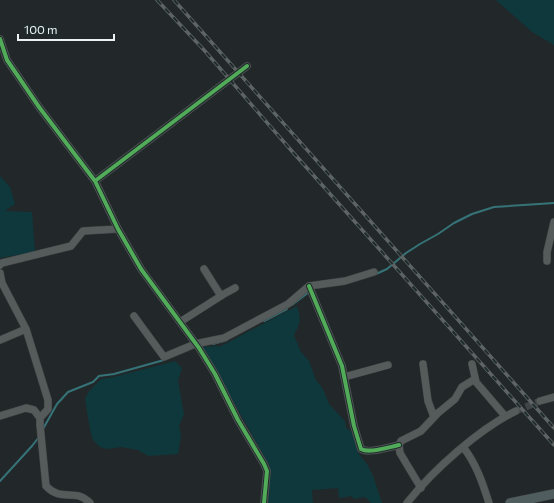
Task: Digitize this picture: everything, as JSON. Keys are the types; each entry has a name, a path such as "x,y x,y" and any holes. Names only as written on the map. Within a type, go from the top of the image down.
{"main road":[{"path":"510,503 554,494"}],"street":[{"path":"0,39 8,60 39,107 95,181 118,228 141,269 180,322 215,374 238,420 267,471 264,503"},
{"path":"95,181 247,66"},
{"path":"547,261 547,252 554,222"},
{"path":"0,265 2,263 71,246 83,231 118,228"},
{"path":"204,269 221,296"},
{"path":"134,316 164,357 195,344 224,338 288,304 309,286 344,281 374,272"},
{"path":"0,273 2,284 26,329 48,400 48,409 40,418"},
{"path":"309,286 324,326 336,350 344,377 354,426 361,449 364,451 398,445 401,441 421,431 434,417 455,399 462,387 475,379"},
{"path":"180,322 235,288"},
{"path":"0,340 26,329"},
{"path":"424,364 428,401 434,417"},
{"path":"472,364 476,382 505,416"},
{"path":"344,377 388,365"},
{"path":"540,402 554,397"},
{"path":"0,416 26,408 34,410 40,418 46,486 57,495 74,495 86,499 90,503"},
{"path":"407,503 442,466 476,435 505,416 516,411"},
{"path":"398,445 400,453 421,488"},
{"path":"463,447 483,485 489,503"}],"shaded area":[{"path":"496,0 554,0 554,45 532,32"},
{"path":"0,176 10,187 15,204 5,211 32,212 35,252 0,258"},
{"path":"297,306 300,320 294,335 301,352 309,361 316,380 323,389 329,404 345,421 346,428 352,432 358,453 367,464 373,476 382,503 371,503 365,497 353,499 352,496 339,498 338,488 312,490 313,503 267,503 270,467 203,347 221,346"},
{"path":"175,361 182,368 178,381 184,414 179,426 181,436 178,454 148,456 138,450 121,447 107,449 100,447 93,440 90,430 85,399 89,391 101,379"}],"waterway":[{"path":"376,274 387,269 406,253 420,244 472,214 494,207 554,203"},
{"path":"292,305 309,292"},
{"path":"264,321 287,309"},
{"path":"213,344 227,340"},
{"path":"43,429 57,404 68,392 93,382 99,376 114,374 164,360"},
{"path":"0,481 39,437"}],"tunnel":[{"path":"516,411 540,401"}],"railway":[{"path":"157,0 204,50 290,149 554,445"},
{"path":"174,0 554,428"}],"cycle path":[{"path":"0,39 7,60 39,107 95,181 118,229 141,269 199,348 215,374 238,420 267,471 264,503"},
{"path":"95,181 247,66"},
{"path":"309,286 342,366 354,426 361,449 369,451 399,445"}]}
